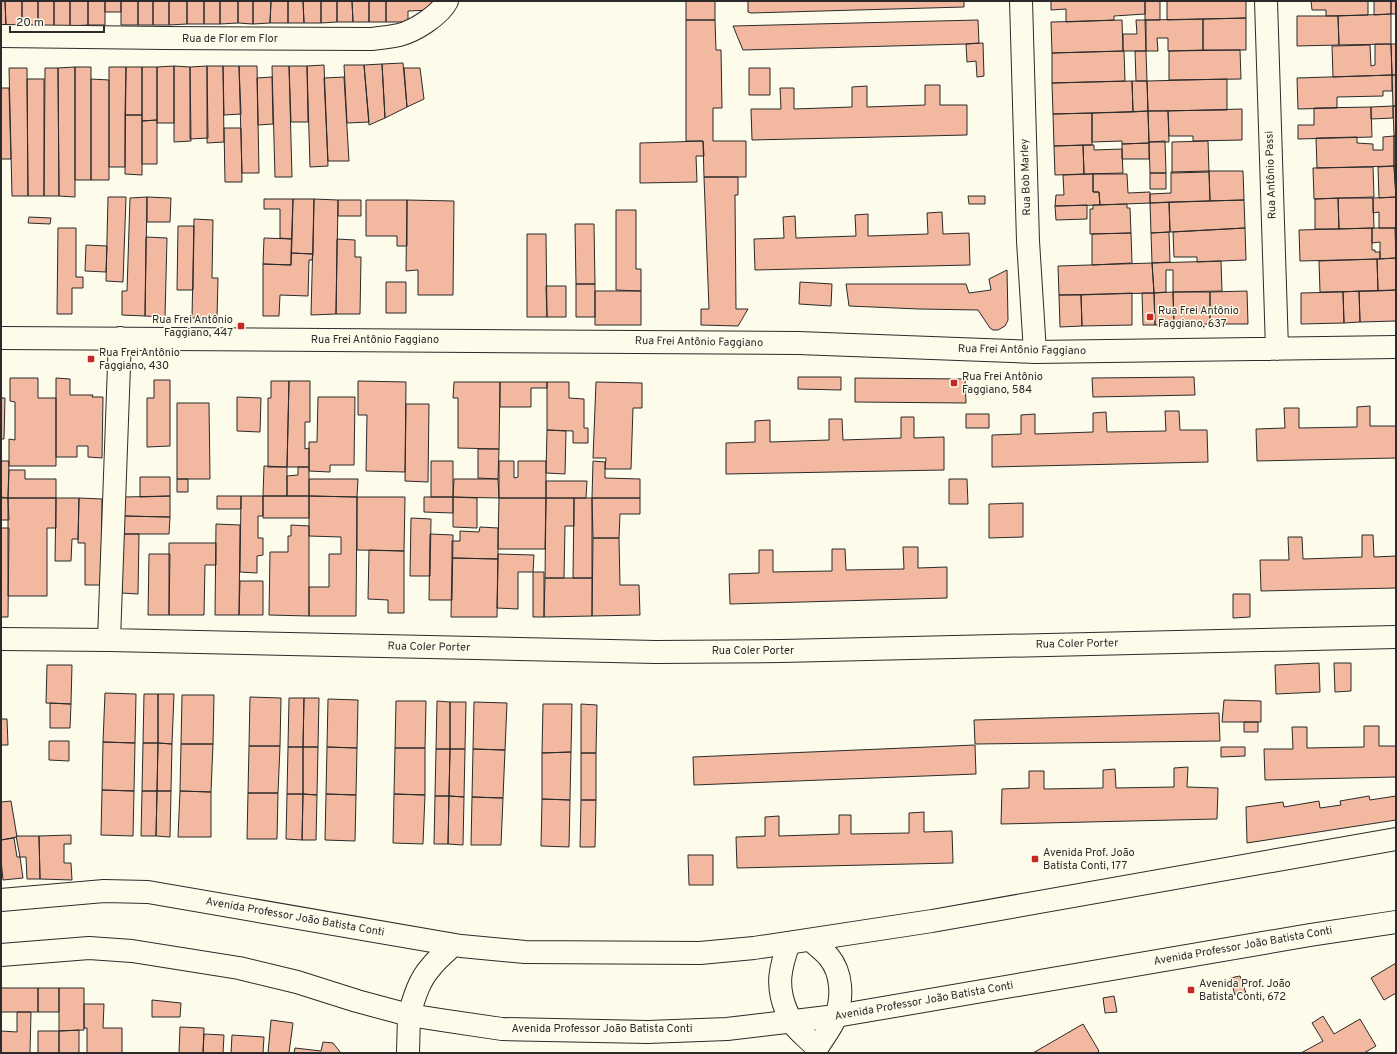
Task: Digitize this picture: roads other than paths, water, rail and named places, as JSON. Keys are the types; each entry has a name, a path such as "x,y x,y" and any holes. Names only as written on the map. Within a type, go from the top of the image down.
{"street":[{"name":"Rua de Flor em Flor","path":"1,36 188,39 371,39 401,35 423,24 444,6 447,1"},
{"name":"Rua Bob Marley","path":"1021,1 1028,241 1035,352"},
{"name":"Rua Antônio Passi","path":"1266,1 1277,349"},
{"name":"Rua Frei Antônio Faggiano","path":"1,338 798,343 1035,352 1396,347"},
{"path":"109,640 120,338"},
{"name":"Rua Coler Porter","path":"1,639 648,652 774,651 1396,637"},
{"name":"Avenida Professor João Batista Conti","path":"1,900 104,891 148,892 453,945 525,952 700,953 746,949 932,921 1396,839"},
{"name":"Avenida Professor João Batista Conti","path":"1,955 89,948 132,951 171,956 238,968 290,980 357,1001 409,1015 502,1029 640,1032 728,1029 836,1016 1302,936 1396,922"},
{"path":"789,943 782,961 779,977 783,1001 791,1022 817,1050 836,1016 840,996 839,977 835,966 829,957 811,940"},
{"path":"408,1053 409,1015 415,996 423,979 431,967 453,945"}],"place":[{"name":"Rua Frei Antônio Faggiano, 637","path":"1150,317"},
{"name":"Rua Frei Antônio Faggiano, 447","path":"241,326"},
{"name":"Rua Frei Antônio Faggiano, 430","path":"91,359"},
{"name":"Rua Frei Antônio Faggiano, 584","path":"954,383"},
{"name":"Avenida Prof. João Batista Conti, 177","path":"1035,859"},
{"name":"Avenida Prof. João Batista Conti, 672","path":"1191,990"}]}
